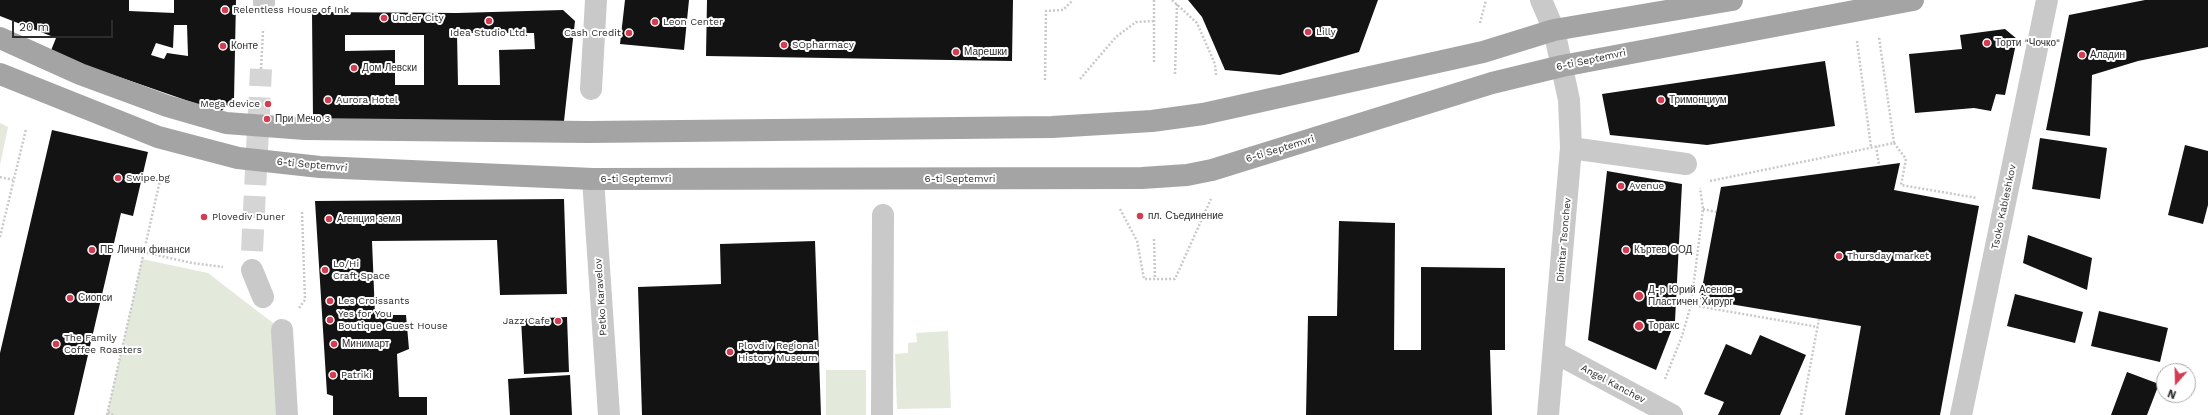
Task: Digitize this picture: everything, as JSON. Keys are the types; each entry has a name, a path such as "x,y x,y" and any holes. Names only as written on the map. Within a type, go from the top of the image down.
{"main road":[{"path":"0,38 80,74 167,106 226,123 305,129 589,132 1052,127 1152,121 1203,114 1483,52 1554,30 1616,18 1732,0"},
{"name":"6-ti Septemvri","path":"0,74 158,137 238,158 320,167 593,179 1134,178 1187,175 1212,170 1492,83 1562,66 1912,0"}],"street":[{"path":"591,89 596,0"},
{"name":"Dimitar Tsonchev","path":"1542,0 1554,30 1569,100 1571,148 1548,415"},
{"name":"Tsoko Kableshkov","path":"1961,415 2047,0"},
{"path":"1571,148 1686,164"},
{"name":"Petko Karavelov","path":"593,179 609,415"},
{"path":"882,415 883,216"},
{"path":"252,270 263,297"},
{"path":"282,330 287,415"},
{"name":"Angel Kanchev","path":"1554,352 1663,410"}],"path":[{"path":"1045,80 1046,11 1063,10 1072,0"},
{"path":"1154,0 1154,62"},
{"path":"1172,0 1197,23 1214,64 1216,75"},
{"path":"1479,27 1486,0"},
{"path":"261,69 264,2"},
{"path":"1175,74 1176,4"},
{"path":"1080,79 1116,38 1136,22 1154,21"},
{"path":"1879,38 1894,143 1906,159 1901,185 2005,203"},
{"path":"1857,41 1871,146"},
{"path":"0,237 26,129"},
{"path":"1700,183 1871,146 1894,143"},
{"path":"1876,146 1879,165"},
{"path":"1663,410 1691,305 1703,209 1700,183 1686,164"},
{"path":"113,415 108,413 161,176"},
{"path":"0,177 13,180"},
{"path":"1120,209 1137,241 1144,280 1175,279 1211,199"},
{"path":"1703,209 1716,212"},
{"path":"282,330 305,300 302,212"},
{"path":"1154,239 1155,279"},
{"path":"143,252 192,263 228,268"},
{"path":"1691,305 1818,327"},
{"path":"1801,415 1819,320"}],"shaded area":[{"path":"0,123 8,127 0,165"},
{"path":"142,259 208,273 282,330 287,415 107,415"},
{"path":"948,331 951,408 897,409 895,354 908,353 908,343 917,342 916,333"},
{"path":"826,370 866,370 866,415 826,415"}],"building":[{"path":"0,0 129,0 129,11 174,13 174,0 236,0 234,100 220,112 50,53 56,38 0,16","holes":["174,25 187,25 188,56 167,53 164,59 151,55 156,43 173,48"]},
{"name":"Leon Center","path":"625,0 689,0 684,50 620,44"},
{"path":"707,0 1013,0 1012,61 706,56"},
{"path":"1188,0 1378,0 1359,52 1280,75 1225,70 1202,17"},
{"path":"2145,0 2208,0 2208,47 2138,61 2092,75 2090,136 2046,130 2069,15"},
{"name":"Дом Левски","path":"563,10 575,21 564,121 313,119 312,12 457,13","holes":["457,33 534,33 535,49 499,50 500,85 458,85","345,35 424,35 424,85 395,85 395,50 345,51"]},
{"path":"2005,29 2017,39 2005,95 1996,94 1991,111 1974,108 1915,113 1909,54 1962,49 1960,35"},
{"path":"1825,61 1835,126 1707,145 1610,135 1602,94"},
{"path":"52,130 148,152 133,216 121,213 74,415 0,415 0,353"},
{"path":"2040,138 2107,148 2100,199 2032,189"},
{"path":"2185,145 2208,151 2208,205 2203,224 2168,215"},
{"name":"Thursday market","path":"1900,163 1894,190 1979,206 1940,415 1845,415 1861,326 1700,299 1721,187"},
{"path":"1607,171 1682,184 1675,321 1656,370 1588,340"},
{"path":"564,199 567,294 500,295 497,240 372,241 375,315 406,315 409,349 397,354 399,397 427,397 427,415 333,415 333,396 327,394 315,201"},
{"path":"1339,221 1395,223 1394,350 1421,350 1421,267 1505,268 1505,350 1490,350 1492,415 1306,415 1308,316 1337,316"},
{"path":"2028,235 2092,258 2087,290 2023,263"},
{"name":"Plovdiv Regional History Museum","path":"815,241 821,415 642,415 638,287 721,284 720,244"},
{"path":"2015,294 2083,312 2075,343 2007,326"},
{"path":"2099,311 2168,328 2160,362 2091,346"},
{"path":"567,317 569,372 524,374 521,319"},
{"path":"1760,335 1806,355 1780,415 1718,415 1724,402 1704,394 1726,344 1751,355"},
{"path":"2127,372 2156,383 2156,392 2147,415 2111,415"},
{"path":"570,375 572,415 510,415 508,379"}],"tunnel":[{"path":"252,251 261,69"}],"place":[{"name":"Relentless House of Ink","path":"225,10"},
{"name":"Under City","path":"384,18"},
{"name":"Idea Studio Ltd.","path":"489,21"},
{"name":"Leon Center","path":"655,22"},
{"name":"Lilly","path":"1308,32"},
{"name":"Cash Credit","path":"629,33"},
{"name":"Торти \"Чочко\"","path":"1987,43"},
{"name":"SOpharmacy","path":"784,45"},
{"name":"Конте","path":"223,46"},
{"name":"Марешки","path":"956,52"},
{"name":"Аладин","path":"2082,55"},
{"name":"Дом Левски","path":"354,68"},
{"name":"Aurora Hotel","path":"328,100"},
{"name":"Тримонциум","path":"1661,100"},
{"name":"Mega device","path":"268,104"},
{"name":"При Мечо 3","path":"267,119"},
{"name":"Swipe.bg","path":"118,178"},
{"name":"Avenue","path":"1621,186"},
{"name":"пл. Съединение","path":"1140,216"},
{"name":"Plovediv Duner","path":"204,217"},
{"name":"Агенция земя","path":"329,219"},
{"name":"ПБ Лични финанси","path":"92,250"},
{"name":"Къртев ООД","path":"1626,250"},
{"name":"Thursday market","path":"1839,256"},
{"name":"Lo/Hi Craft Space","path":"325,270"},
{"name":"Д-р Юрий Асенов - Пластичен Хирург","path":"1639,296"},
{"name":"Сиопси","path":"70,298"},
{"name":"Les Croissants","path":"330,301"},
{"name":"Yes for You Boutique Guest House","path":"330,320"},
{"name":"Jazz Cafe","path":"558,321"},
{"name":"Торакс","path":"1639,326"},
{"name":"The Family Coffee Roasters","path":"56,344"},
{"name":"Минимарт","path":"334,344"},
{"name":"Plovdiv Regional History Museum","path":"730,352"},
{"name":"Patriki","path":"333,375"}]}
